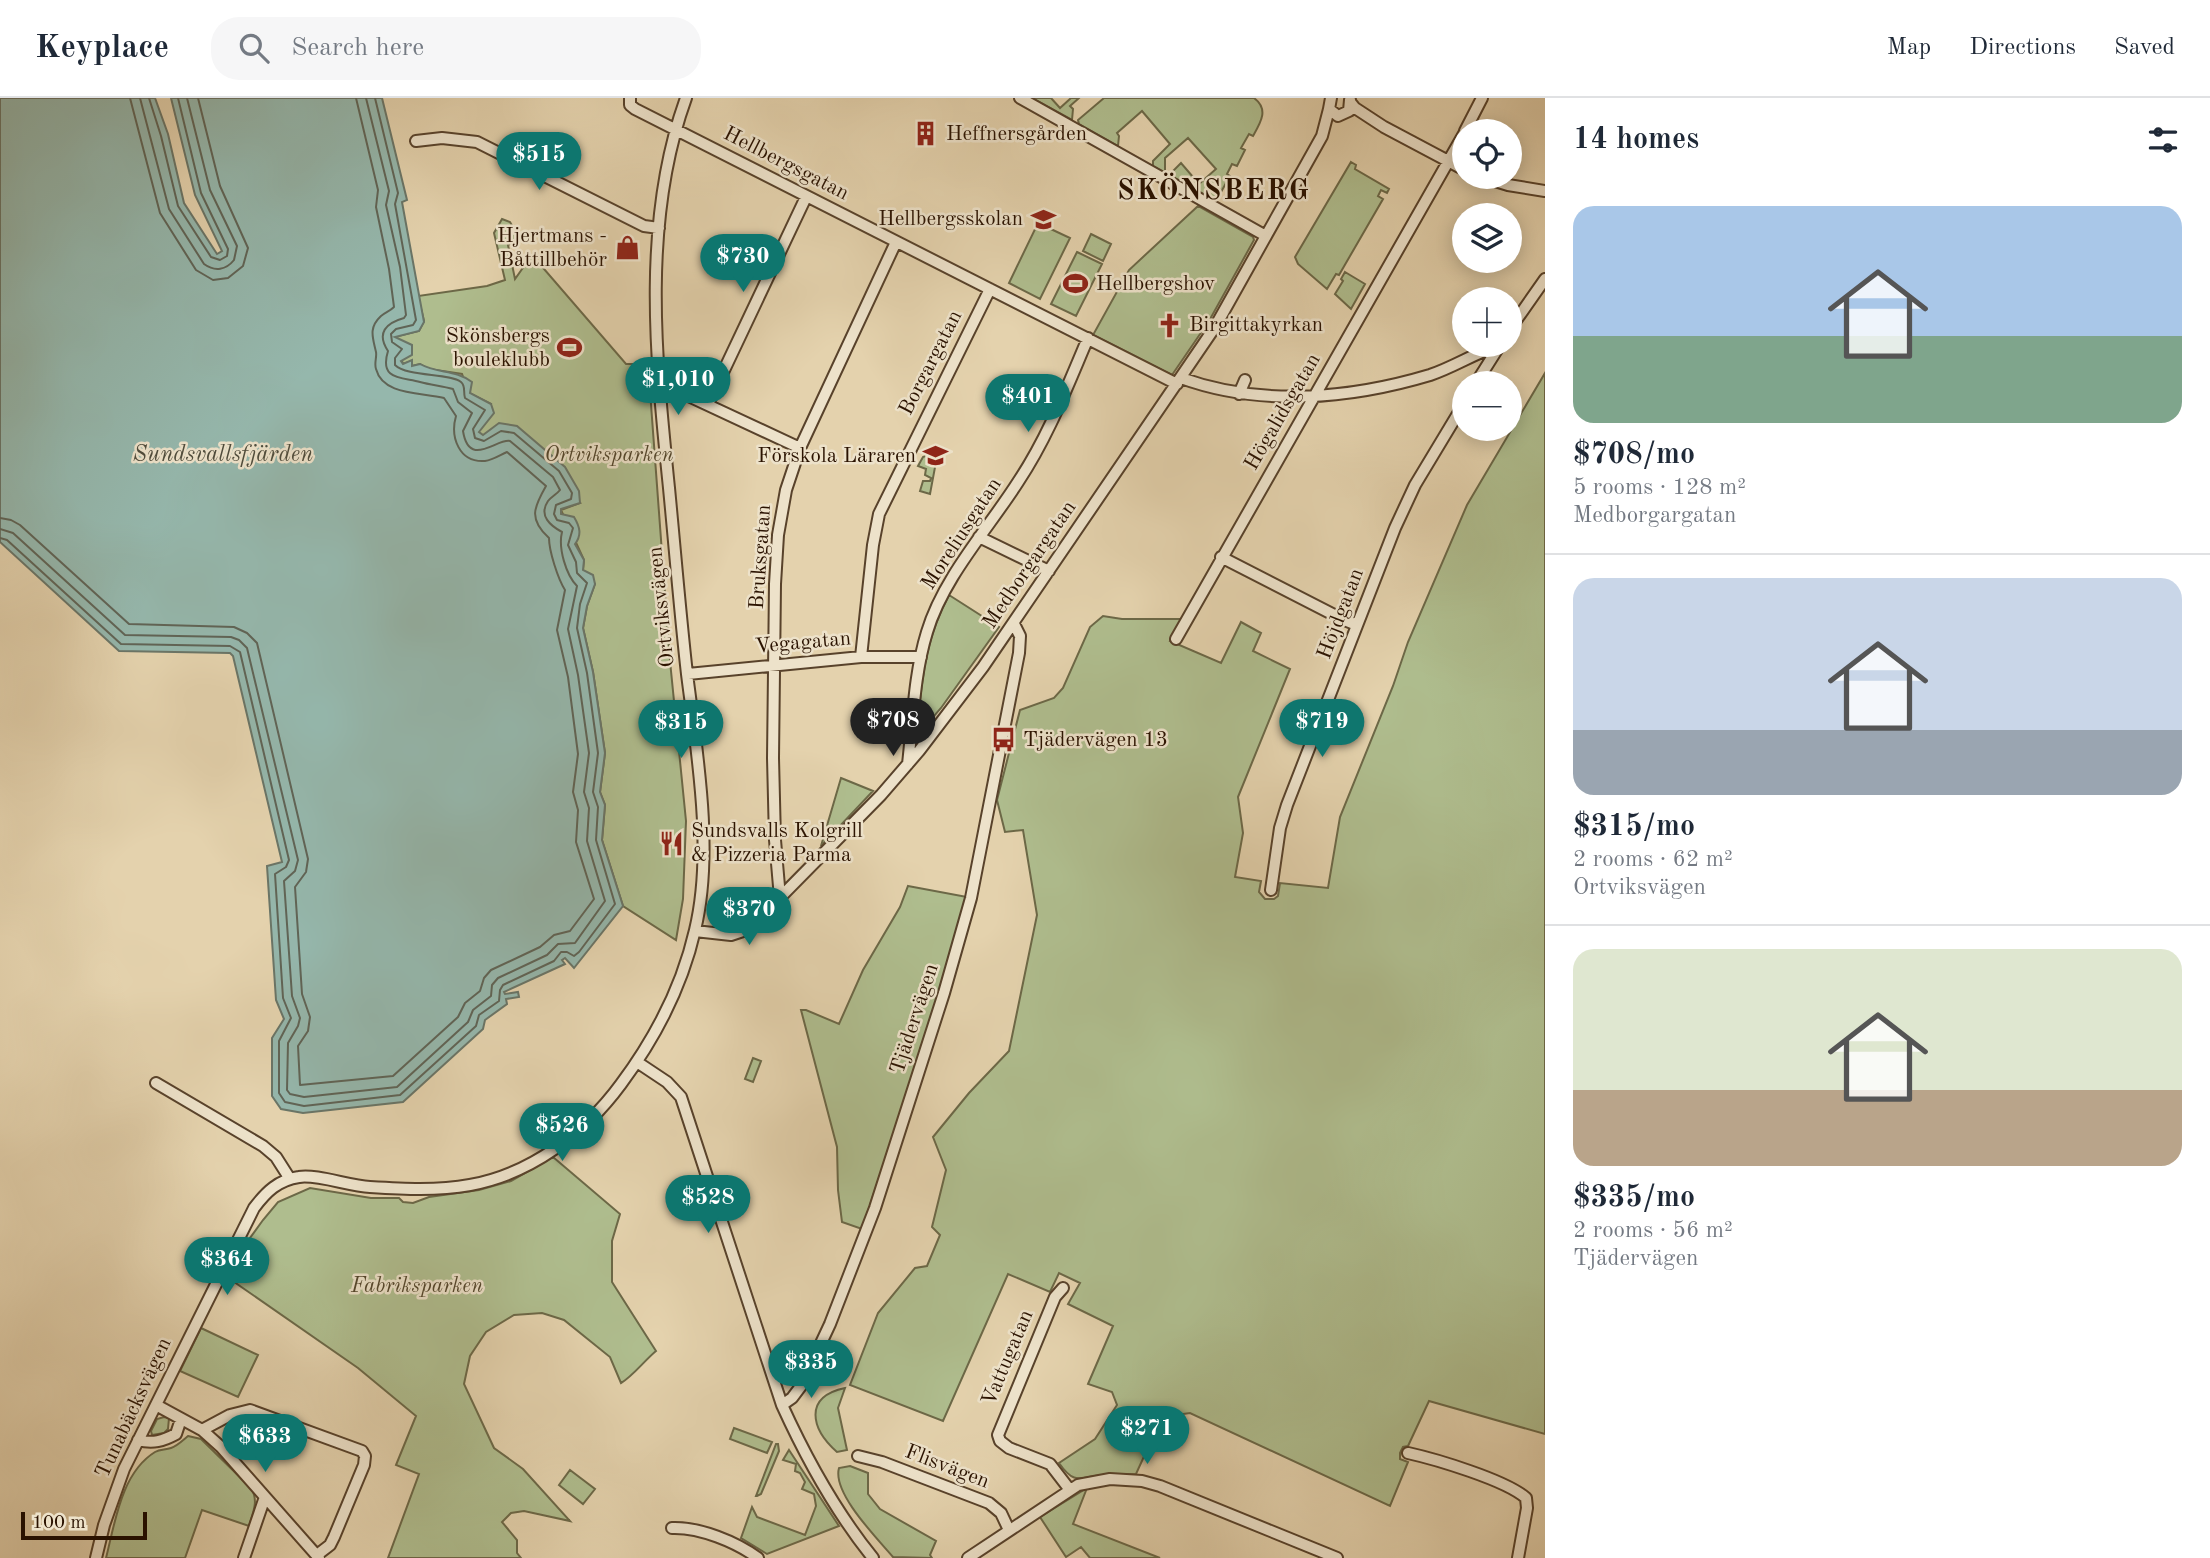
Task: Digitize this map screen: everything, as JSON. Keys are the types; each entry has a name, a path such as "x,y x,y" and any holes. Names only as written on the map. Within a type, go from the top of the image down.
{"street":[{"name":"Hellbergsgatan","path":"631,98 635,109 806,197 1179,381 1239,394 1314,397 1380,389 1433,374 1472,357"},
{"name":"Ortviksvägen","path":"156,1083 308,1176 351,1186 432,1189 473,1184 508,1173 549,1153 582,1128 606,1104 638,1062 667,1011 695,931 702,883 703,846 660,388 656,311 663,184 686,98"},
{"path":"1020,98 1266,236"},
{"name":"Högalidsgatan","path":"1471,119 1482,98"},
{"path":"1350,100 1384,127 1452,163"},
{"name":"Medborgargatan","path":"1322,136 1350,109 1350,100"},
{"path":"1328,103 1335,114 1384,127"},
{"name":"Medborgargatan","path":"695,931 731,936 744,932 849,829 908,764 1014,624 1215,327 1322,136 1328,103"},
{"path":"416,141 442,138 477,142 643,226 659,228"},
{"name":"Högalidsgatan","path":"1176,639 1452,155"},
{"path":"1522,188 1545,191"},
{"path":"708,404 806,197"},
{"name":"Bruksgatan","path":"780,898 773,766 775,584 778,536 786,490 800,448 896,242"},
{"path":"1522,312 1545,279"},
{"name":"Borgargatan","path":"861,657 879,514 990,289"},
{"name":"Moreliusgatan","path":"908,764 921,657 927,630 952,578 1019,481 1042,442 1088,338"},
{"path":"1239,394 1245,380"},
{"path":"660,388 682,393 708,404 800,448"},
{"name":"Höjdgatan","path":"1271,890 1280,828 1357,625 1415,485 1452,424"},
{"path":"979,537 1049,571"},
{"path":"1221,557 1342,620 1357,625"},
{"name":"Tjädervägen","path":"782,1405 801,1387 816,1359 875,1208 956,956 971,898 1019,653 1020,636 1014,624"},
{"name":"Vegagatan","path":"688,674 861,657 921,657"},
{"path":"638,1062 674,1088 685,1105 725,1237 744,1286 782,1405 828,1496 873,1558"},
{"name":"Ortviksvägen","path":"276,1157 290,1179 308,1176"},
{"name":"Tunabäcksvägen","path":"96,1558 124,1469 254,1209 266,1193 290,1179"},
{"name":"Vattugatan","path":"1063,1288 1055,1297 998,1435 1000,1441 1009,1448 1054,1467 1070,1490"},
{"path":"156,1405 202,1430 228,1454 318,1557 330,1545 363,1465 365,1457 362,1451 250,1410 230,1415 202,1430"},
{"path":"138,1440 150,1443 165,1440 176,1434 181,1419"},
{"path":"1408,1453 1425,1456 1499,1483 1526,1498 1527,1507 1518,1558"},
{"name":"Flisvägen","path":"858,1456 882,1462 989,1503 1000,1513 1009,1531"},
{"path":"968,1558 1070,1490 1095,1481 1124,1479 1142,1480 1160,1486 1337,1558"},
{"path":"244,1558 265,1497"},
{"path":"672,1528 685,1528 710,1535 758,1558"}],"green space":[{"path":"1032,98 1051,98 1060,108 1071,98 1079,98 1070,106 1073,109 1072,120"},
{"path":"1104,98 1254,98 1259,102 1262,116 1253,136 1249,134 1241,148 1245,150 1237,166 1232,164 1227,174 1230,176 1216,201 1173,177 1172,172 1181,163 1199,184 1216,169 1188,138 1165,158 1165,173 1153,166 1153,161 1170,144 1142,111 1117,133 1118,146 1079,124 1078,120"},
{"path":"1351,162 1356,165 1355,169 1389,189 1387,193 1381,190 1378,196 1383,199 1339,275 1336,274 1327,289 1298,264 1295,257"},
{"path":"1198,206 1254,240 1209,321 1172,375 1093,335 1129,270"},
{"name":"Ortviksparken","path":"502,219 510,222 520,239 508,245 515,279 532,255 626,364 648,364 670,661 686,821 683,899 676,940 623,906 602,840 605,805 600,792 605,753 593,672 583,628 595,584 583,570 584,560 561,510 580,503 478,432 491,404 469,393 462,374 429,369 420,364 412,366 412,361 403,364 394,337 419,331 424,321 418,296 487,286 505,280 494,233"},
{"path":"1038,223 1070,238 1040,299 1009,283"},
{"path":"1091,234 1111,244 1103,261 1083,251"},
{"name":"Hellbergshov","path":"1077,252 1102,264 1076,316 1051,304"},
{"path":"1345,272 1365,284 1351,309 1335,294"},
{"path":"1545,373 1545,1434 1429,1401 1408,1446 1403,1447 1400,1453 1400,1459 1408,1462 1390,1506 1190,1413 1162,1417 1136,1474 1074,1477 1059,1463 1095,1439 1117,1405 1112,1392 1088,1384 1113,1326 1068,1304 1080,1283 1059,1273 1050,1292 1008,1274 943,1421 850,1385 878,1313 915,1268 927,1266 940,1235 932,1227 946,1170 933,1137 969,1093 1009,1051 1037,915 1023,830 1005,832 997,800 1020,710 1054,698 1063,688 1090,627 1103,616 1122,619 1182,619 1170,641 1221,663 1241,622 1261,633 1253,651 1290,669 1238,797 1243,833 1235,877 1261,881 1259,892 1265,899 1278,896 1280,883 1328,888 1340,817 1408,642 1467,505 1505,441 1522,441 1522,412"},
{"path":"928,455 936,462 930,494 920,491 923,481 930,481 931,478 925,475 926,469 918,466 923,457"},
{"path":"949,595 999,627 941,708 916,737 929,647"},
{"path":"841,778 873,791 821,846"},
{"path":"908,886 967,897 924,1042 862,1229 842,1222 837,1147 801,1010 839,1024 863,970 900,907"},
{"path":"753,1058 761,1061 753,1082 745,1079"},
{"name":"Fabriksparken","path":"553,1157 620,1214 612,1241 612,1282 656,1351 621,1383 610,1357 564,1320 542,1313 514,1315 486,1332 470,1356 464,1384 494,1448 523,1469 570,1521 524,1511 511,1513 502,1522 517,1540 517,1553 521,1558 388,1558 419,1474 396,1465 416,1416 358,1368 227,1277 244,1257 250,1238 278,1202 310,1188 371,1198 399,1198 403,1202 413,1203 429,1197 479,1190 511,1181"},
{"path":"201,1328 258,1355 238,1397 180,1371"},
{"path":"845,1388 838,1408 847,1450 837,1452 821,1434 815,1415 822,1399"},
{"path":"169,1418 168,1429 164,1433 152,1435 151,1431 157,1419"},
{"path":"734,1428 772,1442 767,1453 730,1439"},
{"path":"188,1436 201,1439 251,1488 255,1502 249,1526 202,1510 185,1558 106,1558 116,1515 134,1472 155,1452 173,1447"},
{"path":"776,1444 779,1451 761,1494 756,1496"},
{"path":"789,1450 839,1526 767,1554 741,1538 752,1507 757,1517 805,1535 816,1506 814,1494 802,1489 805,1482 800,1473 795,1471 796,1464 783,1460"},
{"path":"850,1466 868,1473 868,1494 880,1509 936,1541 930,1555 932,1558 893,1557 857,1515 842,1490 839,1468"},
{"path":"570,1470 595,1489 583,1504 559,1485"},
{"path":"1087,1488 1073,1524 1160,1558 1090,1558 1081,1547 1066,1557 1040,1517"}],"water":[{"name":"Sundsvallsfjärden","path":"0,98 155,98 168,134 184,203 217,254 222,251 195,195 171,98 382,98 407,200 402,202 424,322 419,331 395,337 412,345 412,355 401,361 403,364 412,360 412,366 420,364 459,375 472,382 470,393 491,404 494,413 479,432 483,435 499,423 517,426 565,467 579,491 580,503 561,509 561,514 574,517 576,521 579,534 575,544 584,560 583,570 593,575 595,584 583,628 593,672 605,753 600,792 605,805 602,840 623,906 574,968 565,958 562,960 565,964 504,992 518,992 519,997 506,999 507,1004 485,1020 483,1029 403,1102 303,1113 281,1109 272,1096 272,1038 284,1019 276,1000 267,866 282,862 233,656 230,653 119,651 0,542"}],"place":[{"name":"Heffnersgården","path":"926,134"},
{"name":"Hellbergsskolan","path":"1043,219"},
{"name":"Hjertmans - Båttillbehör","path":"627,248"},
{"name":"Hellbergshov","path":"1076,284"},
{"name":"Birgittakyrkan","path":"1169,325"},
{"name":"Skönsbergs bouleklubb","path":"570,348"},
{"name":"Förskola Läraren","path":"936,456"},
{"name":"Tjädervägen 13","path":"1003,740"},
{"name":"Sundsvalls Kolgrill & Pizzeria Parma","path":"671,843"}],"district":[{"name":"SKÖNSBERG","path":"1214,192"}]}
